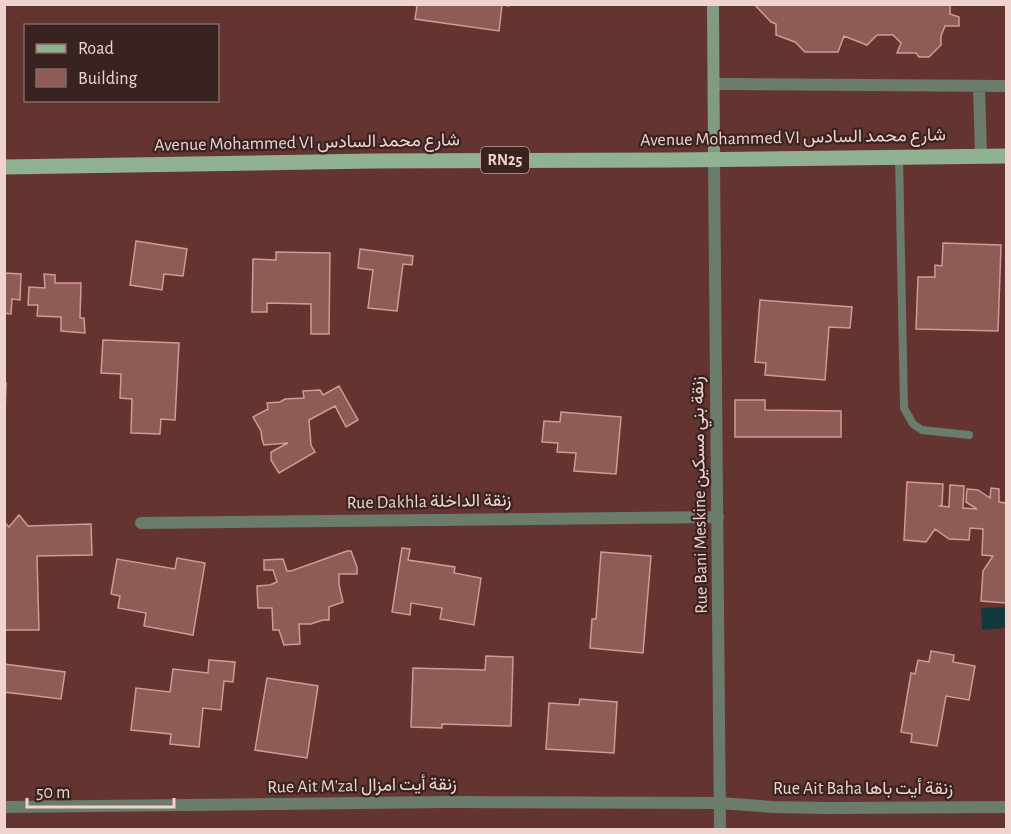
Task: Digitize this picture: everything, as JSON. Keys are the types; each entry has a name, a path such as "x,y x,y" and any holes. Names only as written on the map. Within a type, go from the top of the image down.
{"main road":[{"name":"Avenue Mohammed VI شارع محمد السادس","path":"4,166 1006,156"}],"street":[{"path":"714,4 714,160"},
{"path":"714,84 1006,86"},
{"path":"979,86 981,156"},
{"name":"Rue Bani Meskine زنقة بني مسكين","path":"714,160 720,830"},
{"name":"Rue Dakhla زنقة الداخلة","path":"141,523 718,517"},
{"name":"Rue Ait M'zal زنقة أيت امزال","path":"4,807 445,802 720,803"},
{"name":"Rue Ait Baha زنقة أيت باها","path":"720,803 772,807 1006,807"}],"lane":[{"path":"899,157 904,408 913,424 922,430 969,435"}],"water":[{"path":"1006,607 1006,628 982,630 981,608"}],"building":[{"path":"409,4 509,4 509,6 502,5 499,31 415,19 417,6"},
{"path":"754,4 950,4 950,14 959,17 959,26 945,26 941,36 941,45 929,57 919,57 916,53 897,53 901,43 893,35 877,35 867,45 844,36 838,52 805,52 795,42 776,35 776,24 771,22"},
{"path":"136,241 187,249 183,276 164,274 162,290 130,285"},
{"path":"943,243 1001,245 998,331 916,329 918,277 935,277 935,265 942,266"},
{"path":"360,249 413,256 412,265 403,264 397,311 368,308 373,270 358,268"},
{"path":"276,252 330,253 329,334 311,334 311,304 267,303 267,312 252,312 253,259 276,260"},
{"path":"4,273 21,274 20,300 12,299 11,314 4,313"},
{"path":"44,274 55,275 55,283 81,283 80,318 84,318 85,333 61,331 61,317 37,316 38,305 28,305 29,287 45,288"},
{"path":"760,300 852,307 850,328 829,327 825,380 765,375 766,363 755,362"},
{"path":"103,340 179,343 175,420 161,419 160,434 131,433 132,399 120,398 121,374 101,373"},
{"path":"4,383 6,383 4,443"},
{"path":"339,386 358,420 346,427 335,406 309,420 311,445 315,452 279,473 271,460 271,452 288,443 264,445 261,431 253,417 268,409 267,403 304,398 303,391 320,390 323,395"},
{"path":"735,400 765,400 765,410 841,411 841,437 735,437"},
{"path":"561,412 621,417 616,474 574,471 576,453 557,452 558,443 542,442 544,421 560,422"},
{"path":"907,482 943,484 942,505 940,506 949,507 950,485 964,486 963,508 977,509 966,502 967,489 978,490 990,498 991,488 999,489 999,502 1006,503 1006,603 981,601 983,571 993,556 982,555 983,529 970,528 969,540 949,539 935,529 926,542 904,540"},
{"path":"19,515 28,526 91,524 92,555 37,556 39,630 4,630 4,522 9,527"},
{"path":"402,548 410,549 408,560 455,567 454,573 481,578 474,625 440,619 442,608 411,603 410,615 392,612"},
{"path":"351,551 357,574 339,574 343,602 329,607 329,620 299,624 300,644 284,645 279,630 273,630 272,608 258,608 257,586 277,582 273,570 264,570 264,560 283,559 287,571 291,571"},
{"path":"601,552 651,556 643,653 590,648 592,619 596,619"},
{"path":"177,558 205,563 193,635 144,626 146,613 118,608 120,596 111,594 117,559 175,569"},
{"path":"931,651 954,655 953,662 975,666 969,700 946,696 937,746 911,742 912,734 901,732 911,673 915,674 918,660 929,662"},
{"path":"486,656 513,657 511,726 442,724 442,728 411,727 413,668 485,670"},
{"path":"209,660 235,662 233,682 224,681 221,710 203,708 199,747 170,744 171,734 131,730 136,688 170,692 173,669 208,673"},
{"path":"4,664 65,672 61,699 4,692"},
{"path":"267,678 318,686 307,758 255,750"},
{"path":"580,699 617,702 614,753 546,749 549,703 579,705"}]}
